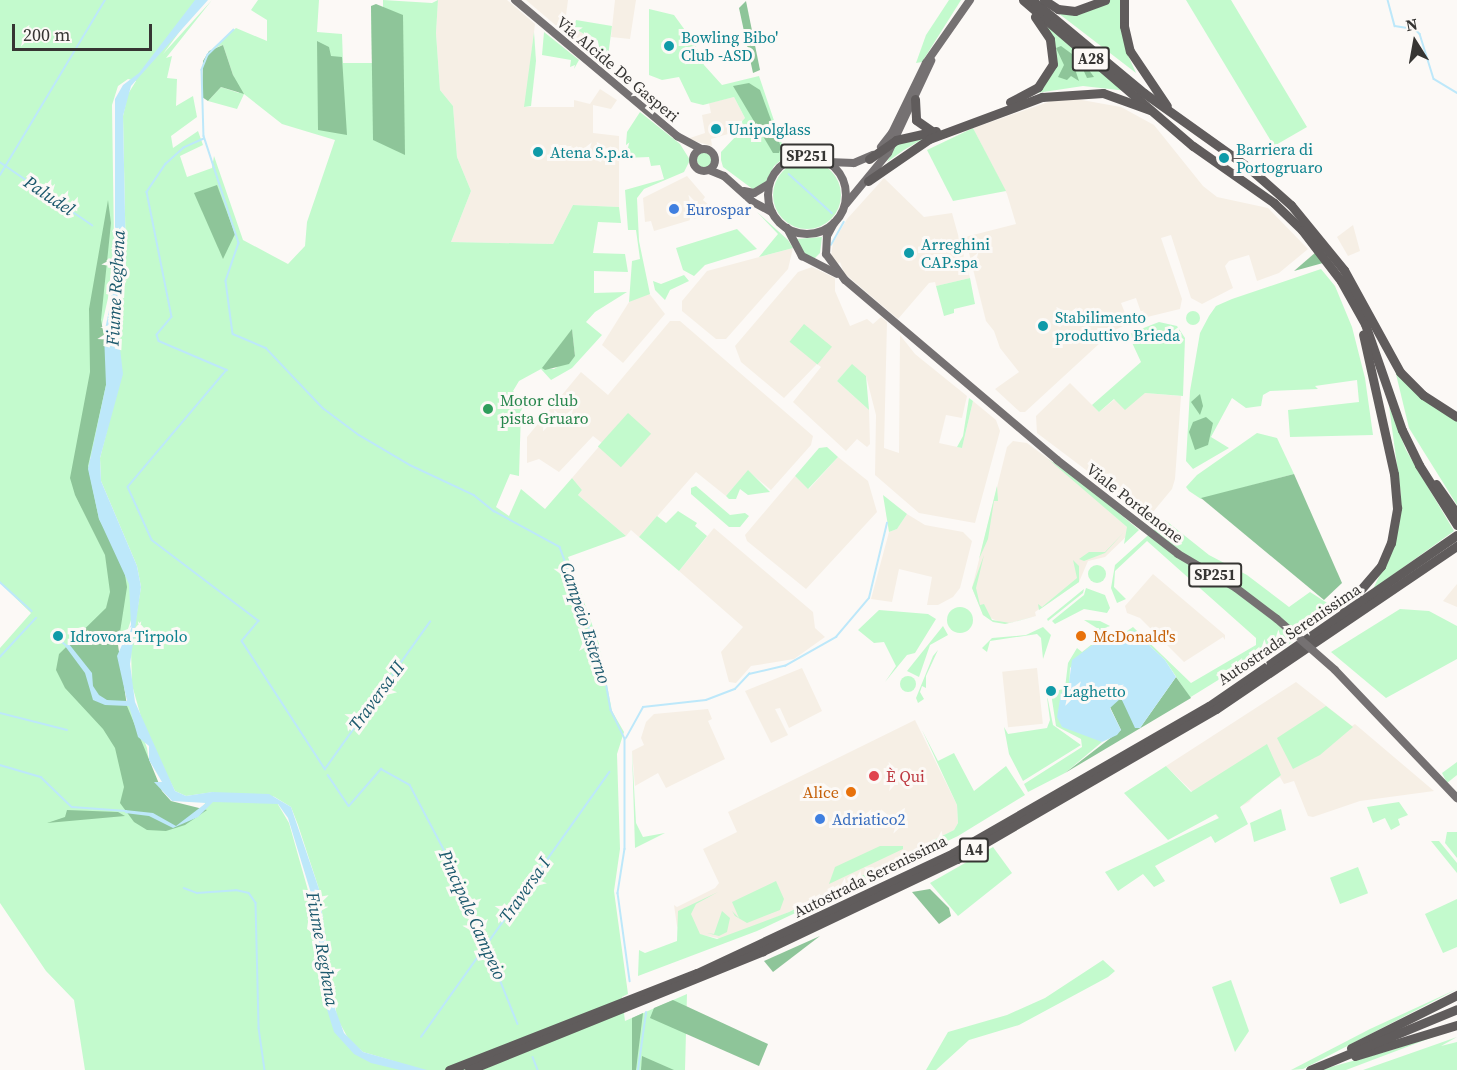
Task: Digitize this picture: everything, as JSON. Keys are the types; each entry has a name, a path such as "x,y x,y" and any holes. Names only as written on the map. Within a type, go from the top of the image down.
{"highway":[{"name":"A28","path":"1021,0 1219,166 1284,211 1328,262 1353,304"},
{"path":"870,159 896,140 933,132 1014,100 1047,78 1053,64 1050,39 1021,0"},
{"name":"A28","path":"1032,0 1144,93 1171,110 1291,205 1332,254 1368,315"},
{"path":"1044,0 1058,9 1075,11 1105,0"},
{"path":"1124,0 1124,26 1130,51 1171,110"},
{"path":"868,182 929,139 1042,97 1103,93 1161,116"},
{"path":"915,99 916,120 933,132"},
{"path":"1353,304 1383,368 1402,430 1445,503 1457,514"},
{"path":"1267,668 1361,593 1381,566 1392,537 1396,508 1394,474 1375,378 1353,304"},
{"path":"1368,315 1400,372 1424,395 1457,417"},
{"path":"1368,315 1413,443 1457,525"},
{"name":"Autostrada Serenissima","path":"450,1069 697,973 887,886 1134,752 1267,668 1457,535"},
{"name":"Autostrada Serenissima","path":"469,1070 764,951 966,854 1216,709 1457,546"},
{"path":"1326,1063 1378,1032 1457,995"},
{"path":"1310,1070 1457,1009"},
{"path":"1326,1063 1376,1052 1457,1025"}],"main road":[{"name":"Via Alcide De Gasperi","path":"515,0 677,136 693,157"},
{"path":"828,162 845,164 870,159 892,133 936,49 970,0"},
{"path":"845,205 868,182 896,140 936,49"},
{"name":"Via Alcide De Gasperi","path":"677,136 701,148"},
{"path":"701,148 710,149 724,176 697,168 693,157 701,148"},
{"name":"SP251","path":"739,188 754,194 770,182 790,160 809,156 828,162 842,178 845,205 834,223"},
{"path":"709,170 716,159"},
{"name":"SP251","path":"724,176 753,202 772,212 788,228"},
{"name":"SP251","path":"770,182 772,212"},
{"path":"788,228 808,234 834,223"},
{"name":"Viale Pordenone","path":"834,223 826,243 826,254 845,280"},
{"name":"Viale Pordenone","path":"788,228 802,256 845,280 1057,460 1152,534 1250,598 1277,619 1335,670 1457,798"}],"shaded area":[{"path":"438,0 507,0 535,24 525,107 574,107 574,100 590,104 600,89 617,100 611,109 593,105 593,133 619,136 619,207 573,205 553,244 451,242 471,191 457,157 453,106 440,90 436,33"},
{"path":"526,0 568,0 564,31 560,29"},
{"path":"615,0 636,0 630,39 611,37"},
{"path":"574,28 594,40 607,64 606,71 572,41"},
{"path":"734,97 745,118 728,134 711,139 712,146 687,139 705,133 702,115 711,113 709,103"},
{"path":"1076,99 1121,107 1154,125 1203,186 1217,197 1268,208 1308,249 1279,273 1257,281 1249,255 1229,261 1225,266 1233,288 1202,304 1191,298 1171,235 1161,238 1182,299 1180,309 1143,318 1136,298 1121,303 1129,323 1113,331 1025,412 1020,412 995,389 1019,372 1000,348 994,331 986,321 965,237 1016,224 1007,194 973,128 1054,100"},
{"name":"Eurospar","path":"687,176 705,197 703,200 717,212 654,231 651,221 645,222 643,198"},
{"path":"884,178 924,217 952,213 970,278 936,286 935,282 929,283 898,319 844,273 840,262 836,266 831,256 833,243 847,219"},
{"path":"1353,225 1360,251 1348,256 1337,237"},
{"path":"793,248 788,269 726,339 716,339 682,311 682,301 707,271"},
{"path":"812,267 835,278 835,291 850,326 867,319 873,324 881,317 887,322 884,448 899,453 900,335 915,354 967,396 962,418 946,415 939,443 962,448 973,401 996,420 1000,431 975,523 919,513 875,475 876,415 866,376 852,365 837,381 869,410 870,444 867,447 857,439 846,451 793,402 821,367 817,364 784,398 741,362 735,346 798,272"},
{"path":"648,292 665,314 623,363 602,345 629,302"},
{"path":"670,321 680,321 813,436 811,445 771,490 748,471 726,496 696,472 639,537 631,530 626,536 578,495 582,490 572,478 602,443 593,436 559,472 539,459 527,463 527,437 581,372 608,395"},
{"path":"1070,383 1099,412 1115,399 1145,393 1181,396 1175,479 1172,489 1153,512 1143,513 1037,433 1036,416"},
{"path":"1013,441 1027,443 1066,472 1127,527 1129,534 1105,557 1088,561 1079,582 1035,612 1036,616 1005,624 983,615 972,588 1007,447"},
{"path":"838,457 868,481 877,512 806,589 747,541 745,535 795,476 809,489"},
{"path":"907,514 925,525 963,532 972,541 960,588 953,597 938,605 927,605 932,577 899,569 892,602 871,599 889,532 897,529"},
{"path":"714,528 813,612 815,628 825,637 794,659 751,666 736,683 729,682 721,652 743,627 679,571"},
{"path":"1153,574 1225,635 1225,640 1223,637 1184,662 1140,618 1127,613 1125,606"},
{"path":"1457,584 1457,607 1443,601"},
{"path":"802,668 822,711 789,728 780,708 775,709 788,735 771,743 745,691"},
{"path":"1037,668 1043,724 1008,727 1002,672"},
{"path":"1296,682 1352,726 1355,724 1434,791 1360,801 1313,817 1308,816 1294,781 1284,784 1280,777 1261,788 1249,802 1219,818 1166,766"},
{"path":"708,709 712,719 708,721 725,759 666,788 658,773 635,786 632,751 644,745 641,738 646,722 654,714"},
{"path":"915,720 957,805 958,823 954,830 789,912 723,939 681,931 677,926 674,905 677,907 715,888 719,883 703,849 737,832 728,812"}],"green space":[{"path":"0,0 203,0 163,54 212,0 166,58 172,56 167,78 177,79 176,106 193,96 197,117 171,136 173,148 198,131 203,145 180,156 187,177 212,168 214,156 243,240 288,264 305,246 307,222 335,140 282,124 244,94 237,109 208,101 221,87 239,93 223,45 212,49 236,28 267,41 267,20 251,10 258,0 319,0 317,32 342,34 343,63 372,63 371,6 383,8 383,0 432,3 438,0 436,33 440,90 453,106 457,157 471,191 451,242 553,244 573,205 619,207 621,223 598,222 593,253 625,254 628,272 594,271 594,293 627,292 595,312 586,322 602,335 572,368 551,380 541,369 519,381 513,391 525,402 521,411 519,476 510,474 496,507 509,516 521,489 545,509 572,478 582,490 578,495 626,536 568,557 599,644 612,711 624,732 617,754 620,849 614,891 628,994 622,997 625,1021 687,994 685,1070 85,1070 74,1000 46,971 0,903 0,648 31,613 0,583","holes":["128,79 136,81 128,94 123,116 126,263 116,314 118,345 101,329 108,298 114,242 112,105 118,86","572,330 575,356 554,369 543,368","122,371 100,458 101,481 137,566 141,587 131,649 132,685 145,731 175,791 186,796 214,792 199,811 157,816 147,748 130,701 104,703 114,634 128,629 134,611 125,556 90,459","273,796 291,807 298,825 319,889 326,942 307,929 311,901 289,823","332,981 337,1018 349,1040 363,1052 397,1062 359,1053 338,1032 325,987"]},
{"path":"949,0 961,0 922,62 916,63 926,35"},
{"path":"1108,0 1122,0 1127,53 1136,73 1058,13 1091,10"},
{"path":"1186,0 1231,0 1307,127 1274,146"},
{"path":"746,1 760,70 753,73 739,8"},
{"path":"376,4 403,15 405,155 373,140 371,6"},
{"path":"649,9 674,15 695,44 704,65 722,85 759,76 786,156 774,166 765,184 754,190 723,167 721,152 737,135 733,130 745,118 734,97 703,105 691,102 679,77 662,80 649,75"},
{"path":"576,20 612,26 607,64 594,40 574,28"},
{"path":"1047,26 1127,91 1083,86 1037,93 1055,66"},
{"path":"534,32 536,61 531,106 524,107"},
{"path":"544,32 579,60 574,69 575,65 570,67 571,60 542,55"},
{"path":"317,41 329,47 331,56 342,57 347,135 318,130"},
{"path":"223,45 233,75 244,94 221,87 208,101 202,97 203,61 209,51"},
{"path":"1061,46 1083,62 1094,77 1087,78 1082,67 1073,63 1079,81 1071,76 1067,80 1058,77 1064,65 1056,48"},
{"path":"749,83 760,90 781,147 779,153 773,153 733,86"},
{"path":"640,112 680,144 690,160 684,172 644,189 637,198 639,241 650,294 629,302 632,261 640,259 636,230 628,230 625,190 664,179 660,165 651,166 649,157 625,158 627,132"},
{"path":"973,128 1006,191 953,201 927,150"},
{"path":"926,137 904,150 887,162 897,143"},
{"path":"702,152 708,152 713,160 711,166 702,168 697,163 697,157"},
{"path":"800,161 814,161 826,166 836,176 841,195 836,214 826,224 814,229 800,229 788,224 778,214 773,202 773,188 778,176 788,166"},
{"path":"217,185 235,234 223,259 194,193"},
{"path":"108,200 111,223 101,320 108,357 106,385 88,466 99,519 123,563 127,587 118,645 127,706 162,791 171,801 207,810 185,825 166,831 147,830 134,822 120,803 124,787 115,748 103,729 65,688 56,670 59,654 106,608 110,592 105,555 75,495 70,478 90,372 89,309"},
{"path":"757,212 788,240 793,248 759,257 778,234"},
{"path":"737,229 757,249 705,265 694,276 683,270 676,248"},
{"path":"822,237 820,253 813,260 806,256 796,239"},
{"path":"1316,252 1323,263 1294,271"},
{"path":"1321,269 1335,286 1352,327 1365,378 1373,435 1290,437 1288,410 1359,402 1357,380 1315,386 1318,389 1270,391 1263,395 1261,406 1246,408 1232,398 1211,437 1229,448 1193,469 1186,461 1190,391 1200,333 1209,316 1216,306 1232,299"},
{"path":"684,275 689,281 670,290 665,300 655,290 653,281 661,284"},
{"path":"970,278 975,304 954,309 954,313 944,316 936,286"},
{"path":"1190,311 1196,311 1200,318 1196,325 1190,325 1186,321 1186,315"},
{"path":"1159,322 1177,326 1185,338 1183,396 1145,393 1125,410 1114,399 1099,412 1092,405 1141,362 1128,334"},
{"path":"804,324 832,347 818,365 790,342"},
{"path":"572,329 575,356 569,364 545,370 542,368"},
{"path":"852,364 866,376 869,410 837,381"},
{"path":"1395,370 1457,419 1457,505 1409,428"},
{"path":"1200,394 1203,406 1200,415 1191,402"},
{"path":"969,398 973,401 962,448 957,447 963,436"},
{"path":"1389,406 1406,450 1454,531 1373,589 1391,552 1401,495"},
{"path":"628,413 651,434 621,467 598,446"},
{"path":"1206,417 1213,423 1208,445 1195,450 1189,432 1193,422"},
{"path":"1257,433 1277,438 1294,474 1201,499 1189,491 1186,487 1197,475"},
{"path":"827,447 838,457 808,489 795,476 819,448"},
{"path":"1048,459 1088,487 1139,530 1124,544 1127,527"},
{"path":"748,470 770,492 748,495 740,489 736,499 729,499 726,496"},
{"path":"1294,474 1342,583 1324,600 1201,498"},
{"path":"696,486 730,515 745,513 749,516 740,527 729,527 691,494 691,488"},
{"path":"997,486 998,501 994,501 988,539 979,559"},
{"path":"883,495 907,514 897,529 889,532"},
{"path":"678,511 697,523 695,526 707,536 679,571 639,537 657,516 666,523"},
{"path":"1165,520 1209,555 1247,575 1289,607 1310,592 1335,608 1284,648 1278,643 1160,716 1189,696 1165,660 1137,634 1094,644 1070,668 1069,692 1061,696 1058,715 1102,742 1065,773 1028,792 1024,784 1082,747 1081,739 1056,726 1051,693 1065,688 1068,663 1077,648 1082,652 1101,637 1124,633 1133,627 1191,683 1256,645 1256,638 1147,541 1115,571 1114,587 1126,599 1117,603 1111,588 1115,565"},
{"path":"1124,532 1105,553 1084,561 1079,559 1089,552 1105,552"},
{"path":"984,555 976,588 980,605 984,604 992,620 1009,623 993,622 983,615 972,588"},
{"path":"1073,560 1079,566 1079,582 1039,610 1038,604 1042,607 1077,578"},
{"path":"1097,565 1103,568 1106,574 1103,580 1097,583 1091,580 1088,574 1091,568"},
{"path":"1086,588 1105,595 1110,608 1107,613 1084,609 1055,624 1052,621 1084,595"},
{"path":"1084,589 1083,593 1048,621 1047,619"},
{"path":"960,607 969,611 973,620 969,629 960,633 951,629 947,620 951,611"},
{"path":"1400,609 1429,611 1457,626 1457,659 1386,698 1331,652"},
{"path":"879,610 928,614 936,619 915,653 907,655 885,682 896,666 884,642 874,643 858,630"},
{"path":"1084,620 1100,621 1110,626 1100,630"},
{"path":"943,626 948,635 930,645 919,677 907,671"},
{"path":"1043,627 1051,635 1043,659 1041,638 1037,634 990,641 987,652 982,648 992,638 1026,635"},
{"path":"938,650 926,676 926,688 922,686 920,692 924,699 918,703 916,698 933,656"},
{"path":"905,676 911,676 916,684 914,690 905,692 900,687 900,681"},
{"path":"1176,677 1191,698 1065,773 1121,730 1110,707 1116,701 1121,698 1140,728"},
{"path":"1046,690 1053,725 1081,745 1023,781 1009,754 1004,727 1008,734 1047,728 1050,720"},
{"path":"1326,706 1353,727 1320,755 1293,769 1277,738"},
{"path":"922,730 938,761 954,753 974,791 1006,766 1025,795 958,836 757,931 638,976 639,950 645,953 677,941 678,911 718,892 696,904 691,914 700,934 717,939 789,912 954,830 958,823 957,805"},
{"path":"1267,744 1281,775 1240,807 1248,824 1215,843 1211,836 1155,866 1165,881 1154,887 1143,874 1118,891 1105,872 1219,818 1216,814 1168,840 1124,793 1166,766 1191,792"},
{"path":"632,751 636,823 643,837 665,833 635,848"},
{"path":"1457,762 1457,775 1447,783 1442,773"},
{"path":"1399,802 1408,815 1398,819 1400,825 1391,830 1385,818 1373,823 1367,807"},
{"path":"1281,809 1286,830 1254,842 1250,823"},
{"path":"67,810 118,812 125,816 47,823 65,817"},
{"path":"1447,832 1457,832 1457,858 1445,843"},
{"path":"1431,841 1439,841 1457,863 1457,873"},
{"path":"880,846 903,846 903,849 829,884 835,867"},
{"path":"993,847 1012,873 958,916 930,883"},
{"path":"1358,867 1368,893 1340,904 1330,878"},
{"path":"776,881 784,899 780,910 747,923 735,916 732,911 739,918 732,902"},
{"path":"930,889 949,908 951,916 939,924 912,892"},
{"path":"1457,899 1457,947 1443,953 1425,914"},
{"path":"722,911 730,918 727,932 719,936 707,933 714,934"},
{"path":"820,936 773,972 764,961"},
{"path":"1103,960 1115,971 1108,977 1019,1025 969,1040 936,1070 926,1070 948,1032 1007,1015 1045,998"},
{"path":"1231,980 1249,1031 1235,1052 1212,987"},
{"path":"1457,989 1303,1069 1291,1070 1370,1029"},
{"path":"673,1000 768,1044 759,1066 650,1018 654,1008"},
{"path":"643,1013 636,1070 632,1070 632,1018"},
{"path":"1457,1028 1346,1070 1320,1070 1392,1050"},
{"path":"1457,1037 1441,1046 1457,1042 1457,1070 1363,1070"},
{"path":"642,1056 674,1070 641,1070"}],"water":[{"name":"Fiume Reghena","path":"195,0 208,0 131,86 123,116 126,263 116,314 123,374 100,458 101,481 137,566 141,587 130,664 135,702 175,791 186,796 212,792 269,794 291,807 319,889 333,1003 344,1033 363,1052 427,1070 400,1070 371,1063 354,1054 334,1032 325,1003 314,903 288,818 278,804 213,802 198,817 173,828 149,816 125,813 125,810 153,813 176,826 206,803 172,801 154,782 162,782 149,760 149,746 138,737 129,706 105,705 93,700 85,673 65,646 69,644 92,673 93,686 99,695 107,700 127,701 117,656 131,625 129,584 99,519 88,469 106,385 104,334 111,301 115,231 115,99 123,85 139,73"},
{"path":"1134,631 1165,660 1176,677 1140,728 1135,728 1121,698 1110,708 1121,730 1117,735 1102,742 1062,727 1057,717 1061,693 1068,690 1072,660 1094,644"}],"waterway":[{"path":"0,175 105,0"},
{"path":"1388,0 1395,26 1415,29 1420,34 1434,79 1457,93"},
{"name":"Campeio Esterno","path":"234,30 208,55 202,70 204,136 239,243 226,281 233,334 266,348 323,408 359,435 410,465 474,495 494,511 560,547 603,665 611,710 625,739 625,849 618,893 630,981"},
{"name":"Pincipale Campeio","path":"204,139 184,148 166,164 147,192 172,317 157,335 159,341 227,370 128,487 152,540 259,621 242,641 325,769 430,622"},
{"name":"Paludel","path":"0,162 92,225"},
{"path":"789,174 832,213"},
{"path":"831,245 844,222"},
{"path":"626,738 643,707 706,700 735,689 749,674 785,666 836,637 869,598 887,523"},
{"path":"0,582 32,611"},
{"path":"0,657 36,618"},
{"path":"60,640 66,645"},
{"path":"0,713 67,730"},
{"path":"0,765 41,777 72,807 126,811"},
{"name":"Pincipale Campeio","path":"328,775 349,806 381,769 410,785 460,880 518,1024"},
{"name":"Traversa I","path":"421,1037 609,772"},
{"path":"184,888 197,893 236,890 249,893 256,903 259,1028 265,1070"},
{"name":"Campeio Esterno","path":"638,1070 646,1013"},
{"name":"Pincipale Campeio","path":"533,1057 538,1070"}],"place":[{"name":"Bowling Bibo' Club -ASD","path":"669,46"},
{"name":"Unipolglass","path":"716,129"},
{"name":"Atena S.p.a.","path":"538,152"},
{"name":"Barriera di Portogruaro","path":"1224,158"},
{"name":"Eurospar","path":"674,209"},
{"name":"Arreghini CAP.spa","path":"909,253"},
{"name":"Stabilimento produttivo Brieda","path":"1043,326"},
{"name":"Motor club pista Gruaro","path":"488,409"},
{"name":"Idrovora Tirpolo","path":"58,636"},
{"name":"McDonald's","path":"1081,636"},
{"name":"Laghetto","path":"1051,691"},
{"name":"È Qui","path":"874,776"},
{"name":"Alice","path":"851,792"},
{"name":"Adriatico2","path":"820,819"}],"water label":[{"name":"Traversa II","path":"377,696"}]}
